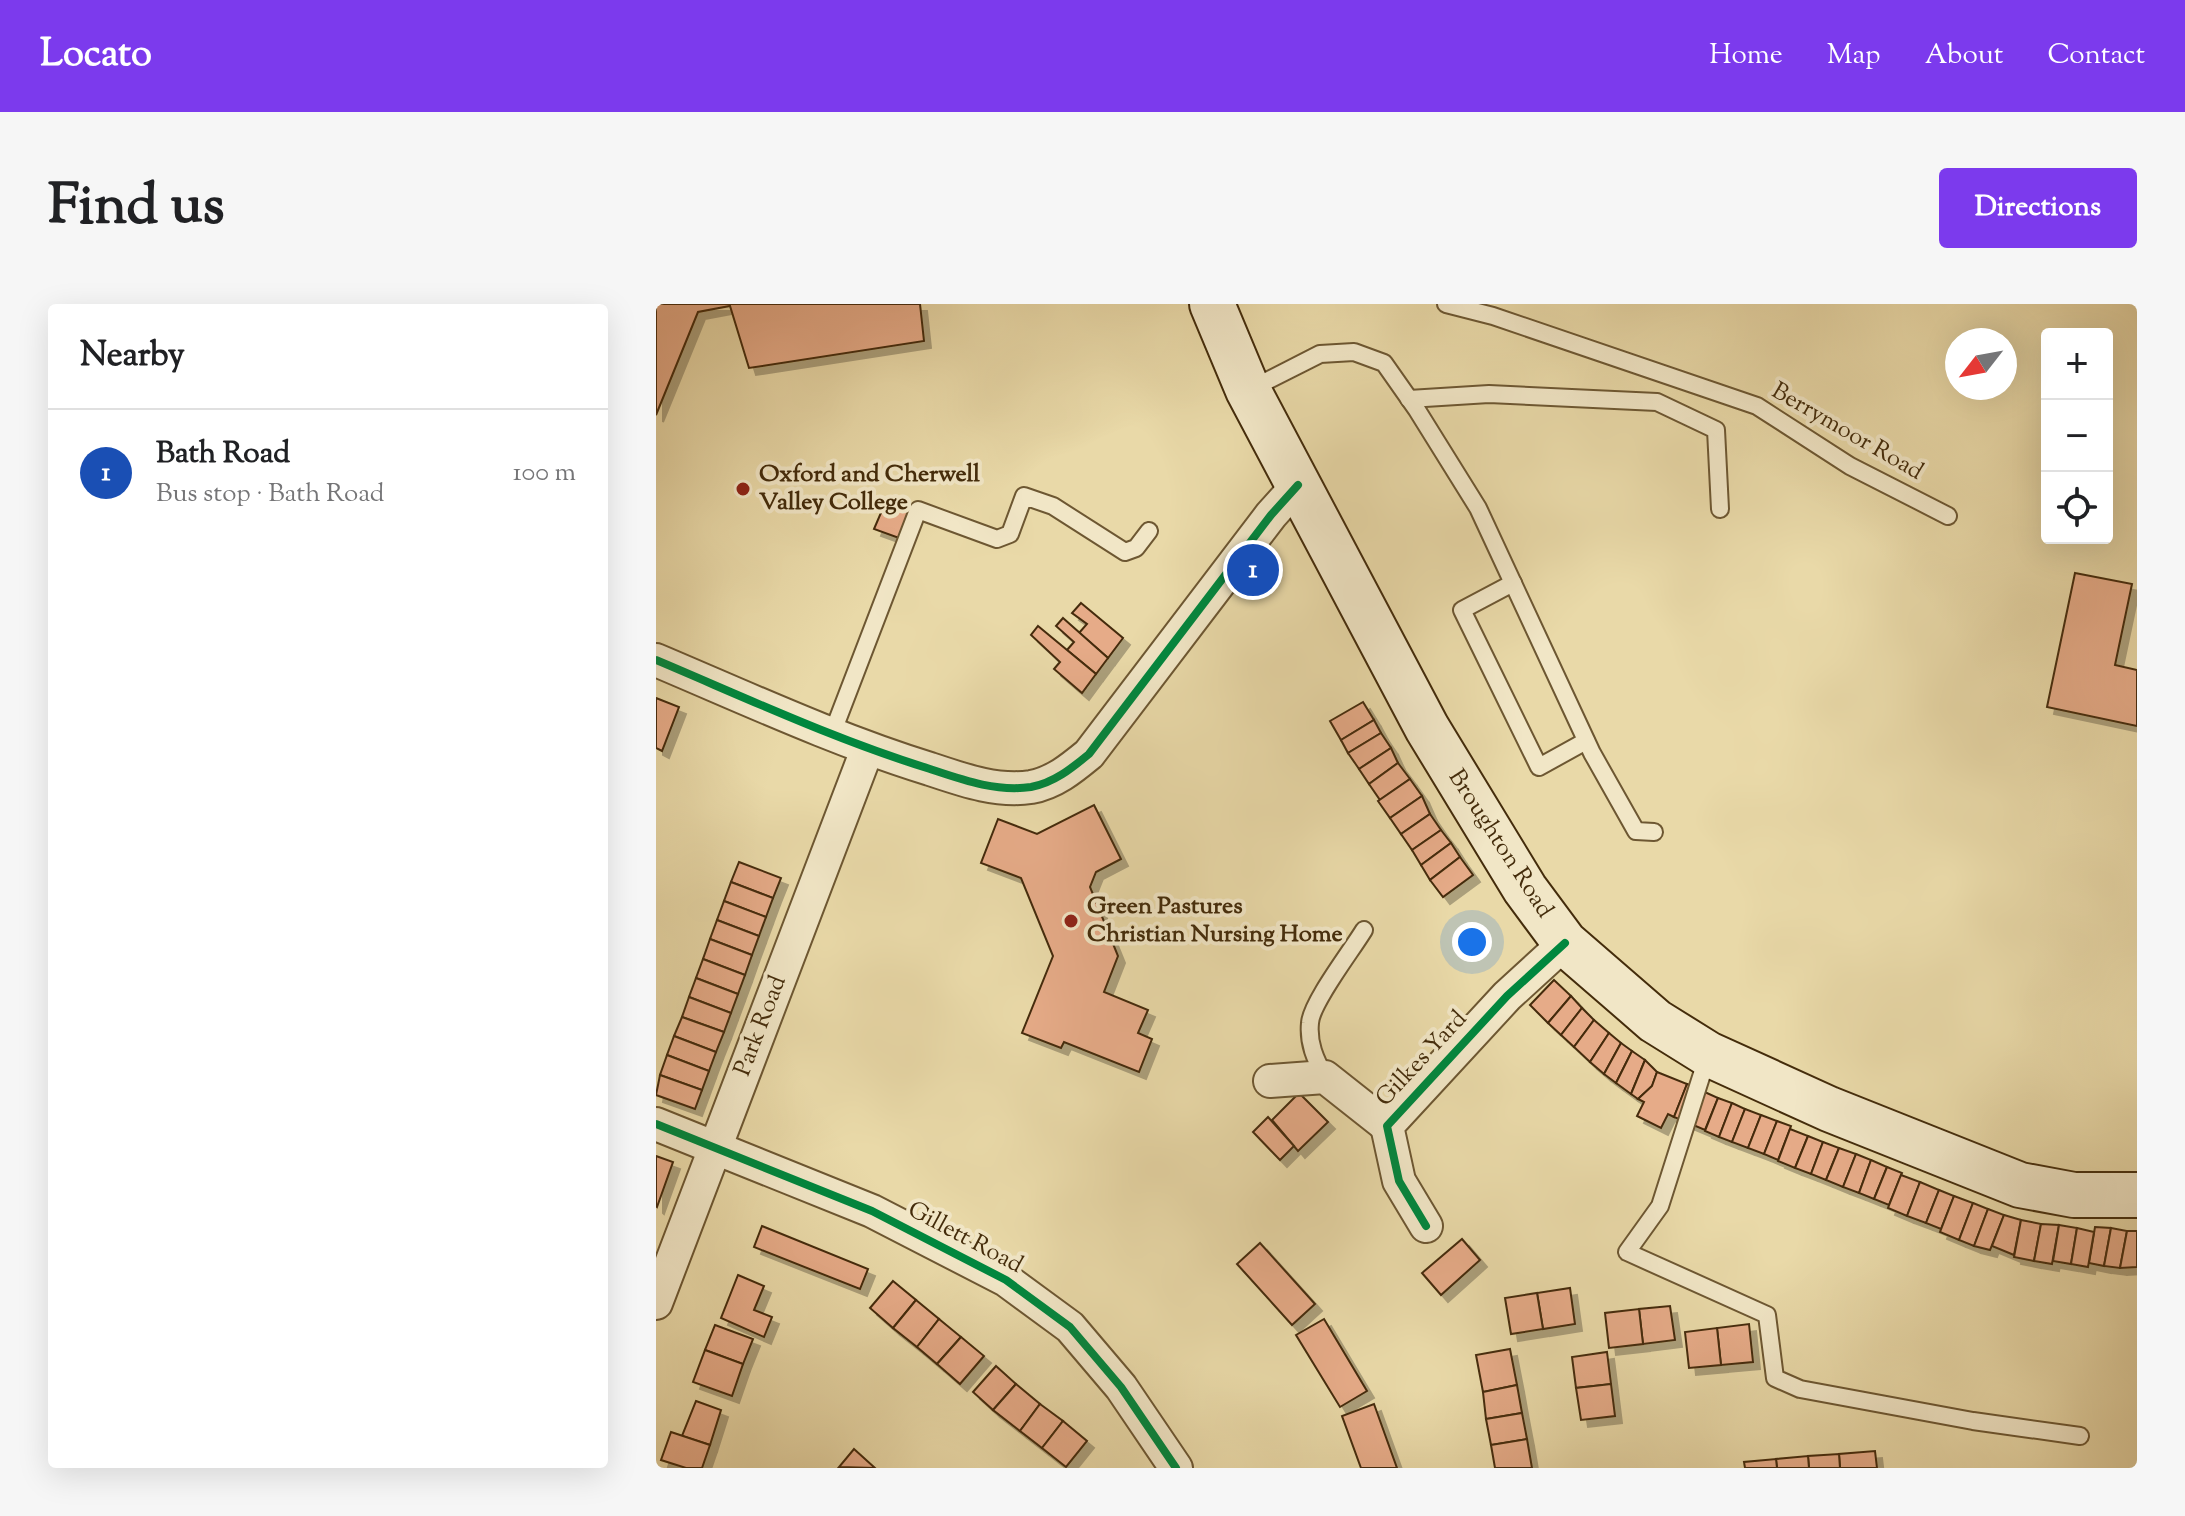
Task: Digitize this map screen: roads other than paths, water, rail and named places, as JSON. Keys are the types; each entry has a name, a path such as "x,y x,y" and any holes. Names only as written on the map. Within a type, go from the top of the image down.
{"main road":[{"name":"Broughton Road","path":"1212,304 1248,390 1427,728 1525,889 1565,943 1655,1021 1708,1054 1829,1109 2020,1185 2074,1195 2137,1195"}],"street":[{"path":"656,660 867,750 977,784 1003,789 1034,787 1063,775 1089,754 1271,515 1298,485"},
{"name":"Park Road","path":"656,1303 867,750"},
{"name":"Gilkes Yard","path":"1387,1126 1507,996 1565,943"},
{"path":"1270,1081 1325,1077"},
{"name":"Gilkes Yard","path":"1325,1077 1387,1126 1399,1181 1426,1226"},
{"name":"Gillett Road","path":"656,1124 872,1211 1006,1280 1070,1327 1121,1387 1176,1468"}],"lane":[{"name":"Berrymoor Road","path":"1446,304 1494,310 1757,406 1850,466 1948,516"},
{"path":"1248,390 1320,354 1354,352 1384,363 1478,508 1586,741 1636,831 1654,832"},
{"path":"1409,399 1489,394 1657,402 1716,430 1720,509"},
{"path":"832,734 918,510 997,539 1010,534 1024,496 1053,506 1125,552 1136,548 1149,531"},
{"path":"1513,583 1462,610 1539,767 1586,741"},
{"path":"1325,1077 1312,1049 1309,1019 1364,930"},
{"path":"1708,1054 1660,1206 1627,1252 1767,1315 1775,1378 1800,1389 1973,1421 2080,1436"}],"place":[{"name":"Oxford and Cherwell Valley College","path":"743,489"},
{"name":"Bath Road","path":"1253,570"},
{"name":"Green Pastures Christian Nursing Home","path":"1071,921"}]}
